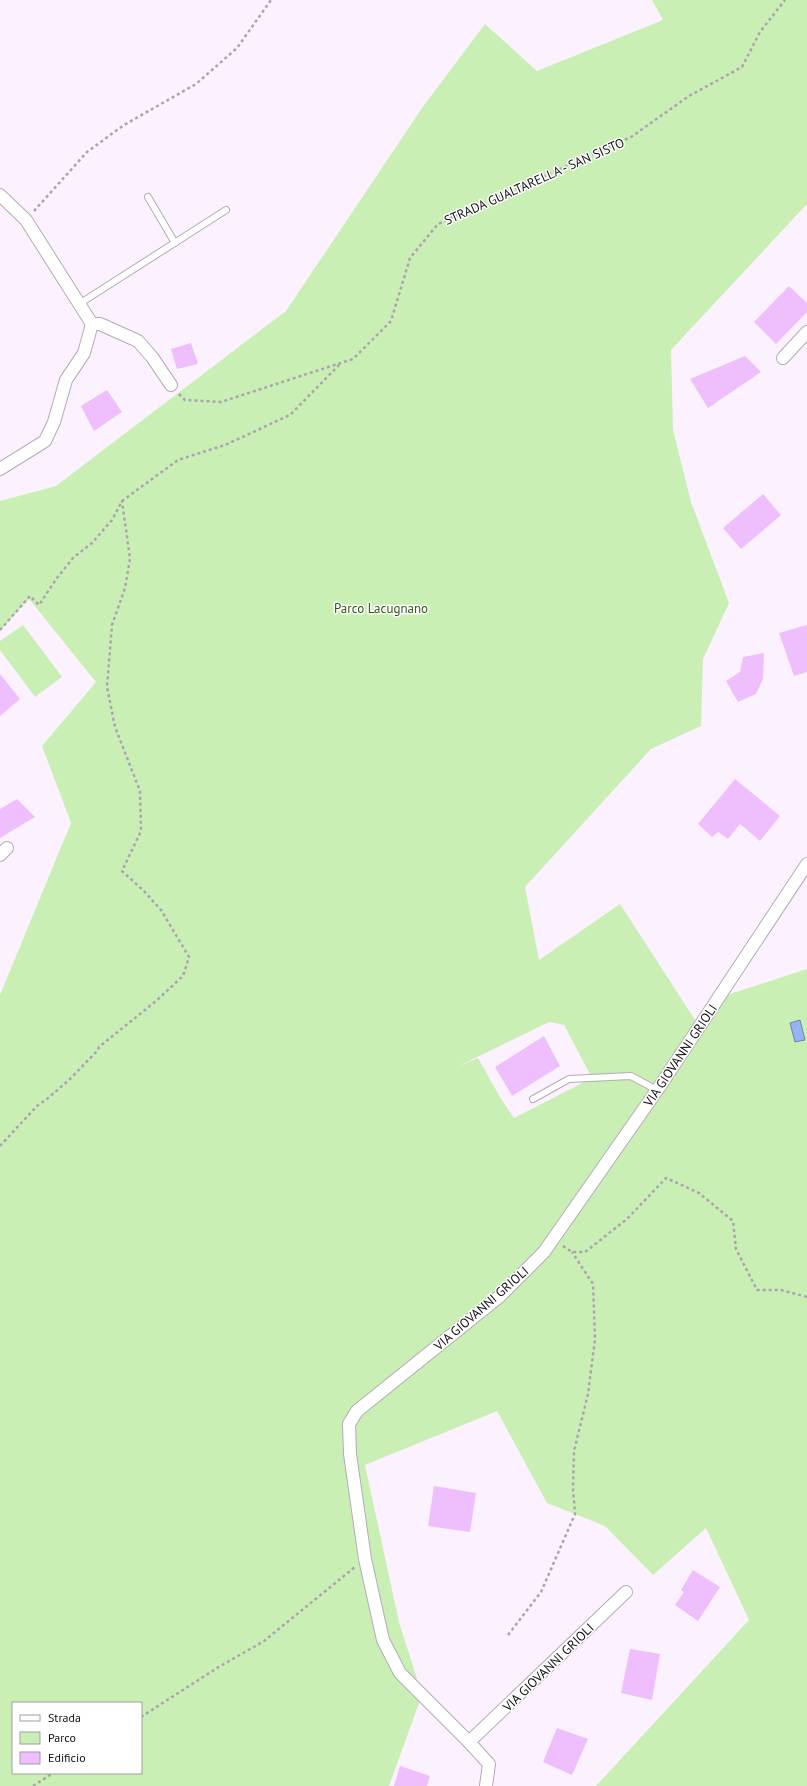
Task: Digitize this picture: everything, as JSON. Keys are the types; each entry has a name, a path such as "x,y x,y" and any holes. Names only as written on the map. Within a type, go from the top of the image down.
{"street":[{"path":"0,195 26,220 92,324 84,353 66,380 54,422 45,441 0,469"},
{"path":"92,324 100,324 138,341 152,357 171,385"},
{"path":"783,358 807,332"},
{"name":"VIA GIOVANNI GRIOLI","path":"486,1786 489,1764 400,1672 383,1640 365,1560 350,1454 349,1424 357,1412 500,1296 544,1252 657,1090 807,864"},
{"name":"VIA GIOVANNI GRIOLI","path":"469,1742 626,1592"}],"lane":[{"path":"148,197 175,243"},
{"path":"79,304 226,210"},
{"path":"533,1099 569,1079 630,1076 657,1090"}],"path":[{"path":"26,220 87,152 124,125 196,84 237,48 271,0"},
{"name":"STRADA GUALTARELLA - SAN SISTO","path":"171,385 185,400 221,402 353,359 391,321 410,258 438,224 630,137 689,96 742,67 760,32 785,0"},
{"path":"0,630 30,596 40,605 57,578 73,558 92,543 112,520 122,501 178,460 225,445 290,415 341,363"},
{"path":"0,1146 36,1106 48,1099 70,1079 98,1050 99,1047 156,1001 183,976 189,956 162,910 122,870 141,831 140,791 115,727 107,687 112,625 125,588 130,559 122,501"},
{"path":"572,1252 584,1252 627,1219 666,1178 699,1193 733,1221 736,1249 757,1290 781,1290 807,1297"},
{"path":"508,1636 541,1592 575,1514 573,1488 574,1451 588,1394 595,1339 593,1284 572,1252 552,1239"},
{"path":"142,1716 217,1668 264,1641 365,1560"},
{"path":"33,1786 51,1774"}],"green space":[{"name":"Parco Lacugnano","path":"652,0 807,0 807,204 671,350 673,430 691,502 729,603 703,659 701,726 651,749 525,887 539,960 620,904 699,1026 718,998 807,969 807,1786 596,1786 749,1620 706,1528 653,1575 605,1526 547,1503 497,1411 365,1465 399,1622 422,1695 389,1786 0,1786 0,995 71,823 42,746 96,682 29,599 0,631 0,501 56,486 286,311 422,108 485,24 537,71 663,20","holes":["549,1022 564,1025 592,1078 514,1118 501,1099 478,1058 457,1067"]},
{"path":"23,625 62,677 35,697 0,650 0,641"}],"water":[{"path":"800,1020 805,1040 795,1042 790,1023"}],"building":[{"path":"789,286 807,303 807,312 776,344 754,322"},
{"path":"191,343 198,364 177,369 171,349"},
{"path":"745,356 761,372 708,408 690,379"},
{"path":"107,390 122,412 94,431 81,406"},
{"path":"763,494 781,515 741,549 723,528"},
{"path":"807,625 807,672 794,676 779,633"},
{"path":"764,653 763,679 756,694 738,702 726,681 740,672 743,657"},
{"path":"0,674 20,699 0,716"},
{"path":"735,779 780,816 760,841 740,824 728,839 718,832 712,837 698,824"},
{"path":"17,799 35,817 0,838 0,809"},
{"path":"544,1036 560,1066 512,1096 495,1067"},
{"path":"434,1486 476,1493 470,1532 428,1526"},
{"path":"693,1570 720,1587 698,1621 675,1605 684,1592 681,1590"},
{"path":"630,1649 660,1654 652,1700 621,1693"},
{"path":"557,1728 588,1739 572,1775 543,1762"},
{"path":"400,1766 430,1776 427,1786 394,1786"}]}
